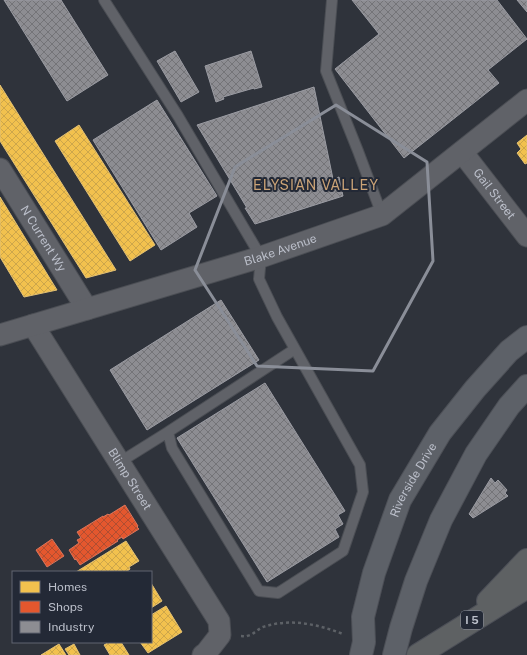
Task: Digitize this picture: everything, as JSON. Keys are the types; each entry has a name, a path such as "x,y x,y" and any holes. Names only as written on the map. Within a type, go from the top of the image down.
{"highway":[{"path":"468,623 527,560"},
{"name":"I 5","path":"418,655 527,586"}],"main road":[{"name":"Riverside Drive","path":"363,648 363,617 374,573 400,500 440,433 475,389 509,351 527,337"},
{"path":"394,655 416,582 442,520 476,454 509,406 527,386"}],"street":[{"name":"Blake Avenue","path":"0,335 261,257 382,215 527,100"},
{"name":"Gail Street","path":"462,152 527,236"},
{"name":"N Current Wy","path":"0,169 87,309"},
{"name":"Blimp Street","path":"33,325 219,621 220,635"},
{"path":"203,655 220,635"}],"lane":[{"path":"104,0 178,116 261,257 259,279 278,318 360,465 363,492 343,551 278,593 259,591 172,448 168,432"},
{"path":"332,0 326,71 382,215"},
{"path":"120,462 295,349"}],"path":[{"path":"220,635 247,636 262,627 299,622 312,624 337,632 363,648"}],"highlighted area":[{"path":"336,105 427,162 433,261 373,371 257,366 195,270 235,167"}],"building: Homes":[{"path":"0,85 116,270 86,278 0,141"},
{"path":"79,125 155,245 130,261 55,141"},
{"path":"527,135 527,163 525,164 517,153 521,149 517,143"},
{"path":"0,197 57,290 24,297 0,257"},
{"path":"126,541 139,561 129,567 130,569 127,571 78,571"},
{"path":"152,585 162,601 152,607"},
{"path":"166,606 182,632 148,653 141,643 152,643 152,614"},
{"path":"107,643 122,643 129,655 110,655 104,645"},
{"path":"59,644 66,655 41,655"},
{"path":"74,644 80,655 69,655 65,649"}],"building: Shops":[{"path":"125,505 139,529 123,539 122,537 117,540 118,541 80,565 69,550 79,543 77,540 81,538 77,532"},
{"path":"52,539 64,556 47,567 36,550"}],"building: Industry":[{"path":"4,0 61,0 108,75 67,101"},
{"path":"352,0 497,0 527,39 488,70 499,83 404,158 335,69 379,34"},
{"path":"517,0 527,0 527,12"},
{"path":"175,51 199,92 181,102 157,61"},
{"path":"251,51 262,87 223,97 224,99 216,102 205,66"},
{"path":"314,87 333,179 339,177 343,196 255,224 197,125"},
{"path":"157,100 217,196 189,213 197,227 161,250 93,140"},
{"path":"221,300 259,360 147,430 110,370"},
{"path":"265,383 345,511 338,515 343,524 335,529 339,537 267,582 177,438"},
{"path":"491,478 495,483 498,480 507,490 505,493 508,496 473,518 469,514"}],"district":[{"name":"ELYSIAN VALLEY","path":"316,185"}]}
